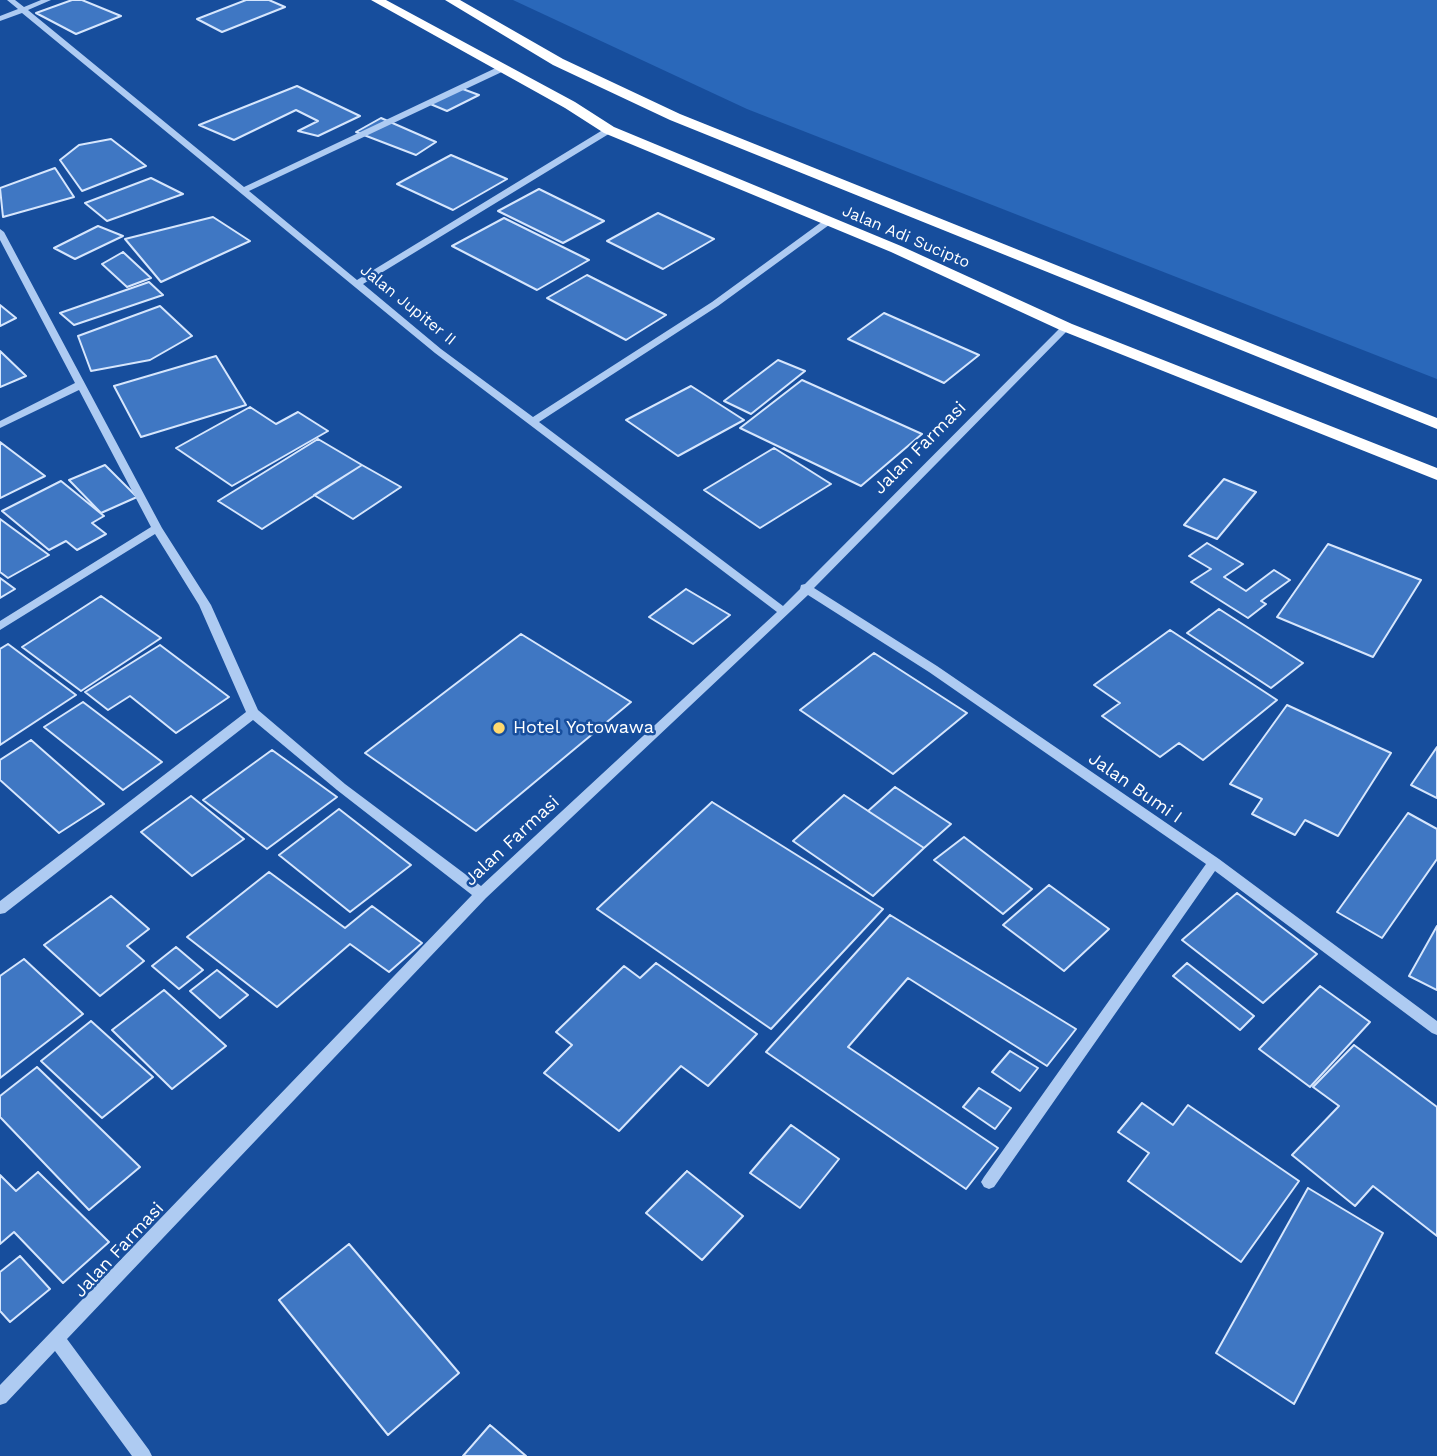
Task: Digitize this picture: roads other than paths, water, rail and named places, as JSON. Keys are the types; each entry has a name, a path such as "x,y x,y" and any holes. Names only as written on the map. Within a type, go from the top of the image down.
{"highway":[{"name":"Jalan Adi Sucipto","path":"377,0 503,68 609,130 896,250 1066,327 1437,474"},
{"name":"Jalan Adi Sucipto","path":"451,0 558,62 675,117 1437,424"}],"street":[{"name":"Jalan Jupiter II","path":"11,0 438,351 784,612"},
{"path":"0,19 47,0"},
{"path":"244,190 503,68"},
{"path":"357,284 609,130"},
{"path":"534,421 715,304 827,223"},
{"path":"0,232 5,257 52,327 157,528 205,605 253,713 341,787 481,894"},
{"name":"Jalan Farmasi","path":"0,1397 481,894 784,612 1066,327"},
{"path":"0,425 80,385"},
{"path":"0,626 157,528"},
{"name":"Jalan Bumi I","path":"805,588 933,669 1214,863 1437,1029"},
{"path":"0,909 253,713"},
{"path":"989,1182 1214,863"},
{"path":"57,1340 144,1456"}],"place":[{"name":"Hotel Yotowawa","path":"499,728"}]}
